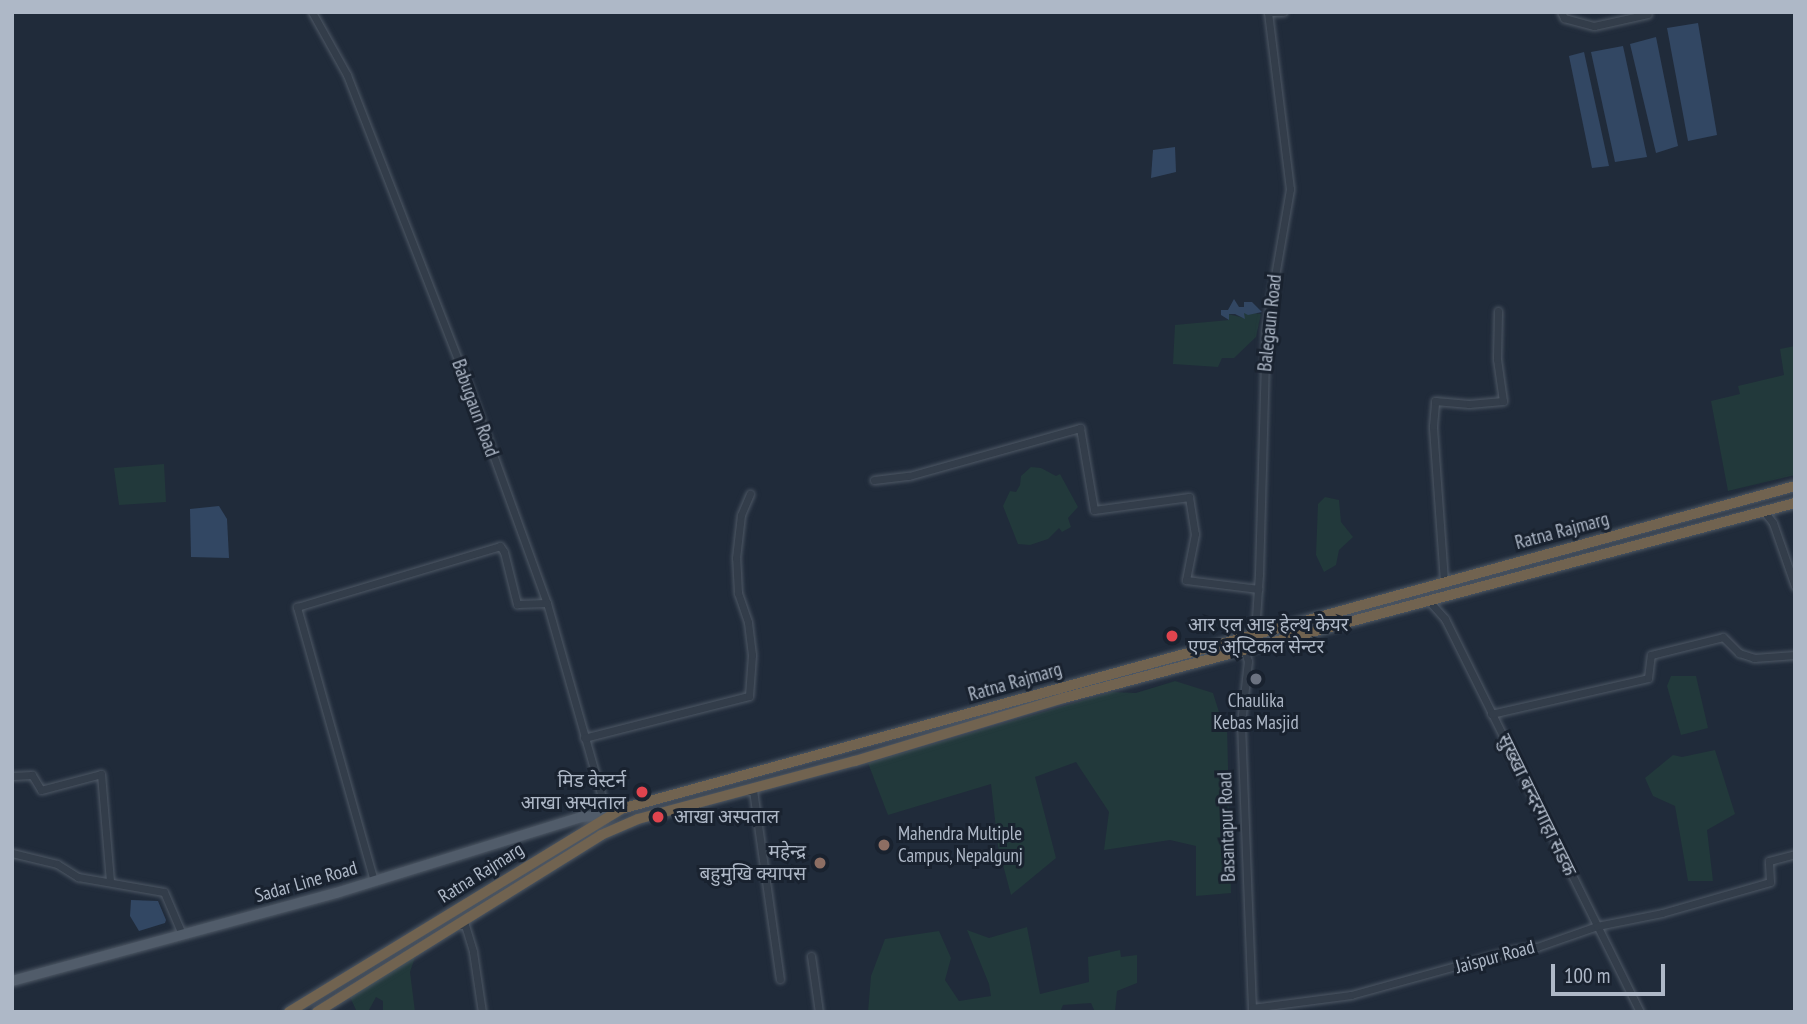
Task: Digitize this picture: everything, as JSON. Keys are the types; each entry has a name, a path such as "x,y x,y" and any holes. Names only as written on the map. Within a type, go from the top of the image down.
{"highway":[{"name":"Ratna Rajmarg","path":"317,1012 618,826 1064,698 1444,582 1795,486"},
{"name":"Ratna Rajmarg","path":"289,1012 607,815 750,772 1247,643 1429,601 1795,502"}],"main road":[{"name":"Sadar Line Road","path":"12,981 374,881 581,817 607,815"}],"street":[{"name":"Babugaun Road","path":"312,12 346,75 469,388 547,603 607,815"},
{"path":"1268,12 1283,12"},
{"name":"Balegaun Road","path":"1247,643 1256,618 1258,589 1266,328 1290,189 1268,12"},
{"path":"1561,12 1564,18 1594,26 1648,14"},
{"path":"1444,582 1433,426 1435,401 1469,404 1503,401 1497,359 1498,311"},
{"path":"874,480 909,476 1080,428 1094,510 1189,496 1195,534 1186,580 1258,589"},
{"path":"584,738 750,696 752,654 748,622 738,593 736,558 741,515 750,494"},
{"path":"1763,510 1773,523 1795,586"},
{"path":"374,881 298,607 500,546 504,552 517,604 547,603"},
{"name":"सुख्खा बन्दरगाहा सडक","path":"1429,601 1445,619 1640,1012"},
{"path":"1491,714 1648,678 1651,655 1723,637 1739,653 1754,659 1795,655"},
{"name":"Basantapur Road","path":"1247,643 1248,661 1241,723 1252,1010"},
{"path":"12,776 32,775 41,790 101,774 110,882"},
{"path":"747,791 753,790 780,979"},
{"path":"12,853 57,864 78,877 164,892 182,934"},
{"name":"Jaispur Road","path":"1252,1010 1362,992 1513,950 1537,947 1597,926 1662,913 1770,882 1769,861 1795,854"},
{"path":"459,925 465,925 473,951 482,1012"},
{"path":"811,956 819,1012"}],"green space":[{"path":"1244,312 1261,314 1256,337 1234,358 1222,358 1218,367 1173,364 1175,325 1229,320 1228,314 1244,318"},
{"path":"1795,346 1795,475 1728,491 1711,401 1740,394 1738,386 1784,375 1780,349"},
{"path":"164,464 166,502 119,505 114,468"},
{"path":"1031,467 1041,468 1056,476 1060,474 1078,507 1068,518 1071,527 1062,532 1059,528 1048,539 1030,545 1018,544 1003,506 1010,491 1016,492 1021,476"},
{"path":"1325,497 1339,500 1341,522 1353,537 1339,550 1336,565 1324,572 1316,555 1318,504"},
{"path":"1671,676 1696,676 1708,728 1681,735 1667,686"},
{"path":"1175,681 1213,693 1219,712 1227,725 1231,893 1196,896 1196,846 1170,840 1104,850 1109,812 1076,762 1035,777 1056,858 1011,895 998,846 991,784 888,815 868,763 1112,692 1136,693"},
{"path":"1715,750 1735,814 1707,830 1713,881 1688,881 1675,806 1653,796 1645,778 1673,755 1682,757"},
{"path":"1027,927 1040,994 1089,982 1088,957 1120,950 1121,957 1137,955 1137,983 1117,991 1115,1012 1095,1012 1091,1003 1063,1005 1060,1012 868,1012 871,976 885,939 939,931 951,958 945,980 959,1001 991,996 989,984 967,930 989,938"},
{"path":"415,957 410,972 415,1012 383,1012 383,1001 376,997 369,1010 357,1012 349,995"}],"water":[{"path":"1698,23 1717,135 1688,141 1667,28"},
{"path":"1656,37 1678,146 1656,153 1630,44"},
{"path":"1623,46 1647,157 1615,162 1591,52"},
{"path":"1584,52 1609,166 1592,168 1569,56"},
{"path":"1175,147 1176,172 1151,178 1153,150"},
{"path":"1234,299 1239,307 1244,307 1244,302 1252,302 1262,312 1248,315 1244,313 1245,319 1229,314 1229,320 1221,315 1221,310 1228,310"},
{"path":"219,506 227,519 229,558 191,557 190,509"},
{"path":"131,900 158,901 165,923 139,931 130,916"}],"place":[{"name":"आर एल आइ हेल्थ केयर एण्ड अ्प्टिकल सेन्टर","path":"1172,636"},
{"name":"Chaulika Kebas Masjid","path":"1256,679"},
{"name":"मिड वेस्टर्न आखा अस्पताल","path":"642,792"},
{"name":"आखा अस्पताल","path":"658,817"},
{"name":"Mahendra Multiple Campus, Nepalgunj","path":"884,845"},
{"name":"महेन्द्र बहुमुखि क्यापस","path":"820,863"}]}
